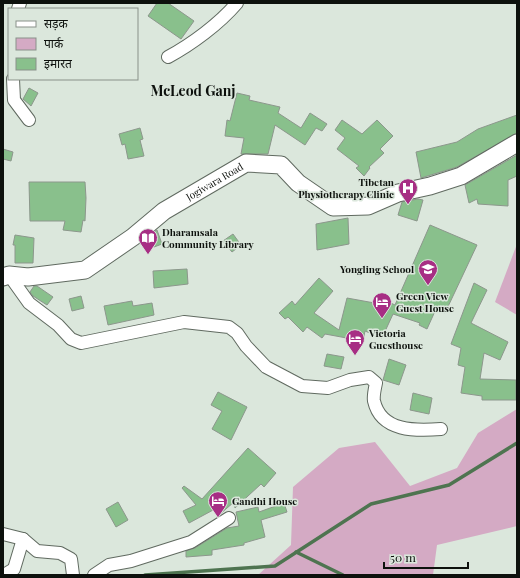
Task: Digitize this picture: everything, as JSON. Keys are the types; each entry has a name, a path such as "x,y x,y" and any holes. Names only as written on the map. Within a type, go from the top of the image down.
{"street":[{"path":"168,57 188,46 222,18 237,3"},
{"path":"13,80 14,100 29,120"},
{"name":"Jogiwara Road","path":"6,276 28,277 85,270 133,237 164,211 246,163 281,165 298,183 333,207 368,206 398,193 461,176 517,143"},
{"path":"6,276 29,303 58,325 71,339 81,343 184,322 229,327 237,332 246,346 266,367 302,386 328,388 350,380 369,377 376,382 374,400 381,417 399,428 420,431 441,429"},
{"path":"94,575 109,565 131,561 191,542 230,518"},
{"path":"3,534 23,539 37,551 60,553 71,559 73,575"},
{"path":"4,575 14,569 23,539"}],"green space":[{"path":"517,244 517,315 495,302"},
{"path":"517,409 517,526 437,545 433,575 258,575 291,545 293,487 339,448 375,442 410,486 457,468 478,433"}],"building":[{"path":"157,3 168,3 194,21 181,39 148,16"},
{"path":"29,88 38,93 31,106 23,99"},
{"path":"237,93 250,96 249,100 280,107 278,113 301,128 310,113 327,124 322,131 316,128 305,145 275,125 268,154 241,154 244,138 225,136 227,120 230,121"},
{"path":"517,115 517,133 457,167 421,178 416,152 457,142 478,129"},
{"path":"342,120 362,134 377,120 393,136 380,149 384,153 369,167 370,168 364,176 356,168 359,166 337,149 345,138 335,130"},
{"path":"140,128 143,139 140,140 144,156 128,159 125,144 122,145 119,134"},
{"path":"3,149 13,152 11,161 3,159"},
{"path":"517,155 517,176 508,180 508,206 478,204 477,199 469,203 465,185"},
{"path":"29,182 85,182 85,221 83,220 81,232 63,230 65,221 30,221"},
{"path":"418,199 423,200 417,221 398,215 402,202"},
{"path":"348,218 349,244 317,250 316,224"},
{"path":"430,225 477,245 445,313 436,309 427,329 419,325 420,323 393,314 382,338 365,331 363,341 325,334 322,338 307,327 303,332 288,317 285,319 279,313 292,301 295,305 319,278 333,291 314,313 339,330 347,298 380,304 382,299 395,305"},
{"path":"157,230 162,244 154,247 149,236"},
{"path":"233,234 241,245 232,252 223,241"},
{"path":"15,235 34,238 33,263 15,263 15,245 13,245"},
{"path":"187,269 188,284 154,288 153,271"},
{"path":"474,283 487,290 471,323 508,342 500,360 484,353 480,379 516,380 516,400 482,400 482,396 461,393 465,367 458,365 461,348 451,344"},
{"path":"34,286 37,286 53,297 47,305 33,296 30,292"},
{"path":"81,296 84,308 72,311 69,299"},
{"path":"132,301 133,306 152,303 154,315 108,325 104,306"},
{"path":"327,354 344,357 341,369 324,366"},
{"path":"389,359 406,365 399,385 383,380"},
{"path":"218,392 247,407 231,440 212,429 222,411 211,405"},
{"path":"413,393 432,398 429,414 410,410"},
{"path":"248,448 276,473 264,487 261,484 235,508 234,502 219,515 215,509 189,523 183,511 196,505 182,488 184,486 202,499"},
{"path":"118,502 128,520 116,527 106,509"},
{"path":"284,503 287,512 261,520 265,537 244,543 244,545 212,550 212,555 186,557 186,551 195,548 227,528 239,526 236,512 258,507 259,512"}],"waterway":[{"path":"145,575 275,566 371,504 449,485 517,443"},
{"path":"296,552 343,575"}],"place":[{"name":"Tibetan Physiotherapy Clinic","path":"408,205"},
{"name":"Dharamsala Community Library","path":"148,255"},
{"name":"Yongling School","path":"428,286"},
{"name":"Green View Guest House","path":"382,319"},
{"name":"Victoria Guesthouse","path":"355,356"},
{"name":"Gandhi House","path":"218,518"}],"district":[{"name":"McLeod Ganj","path":"193,90"}]}
